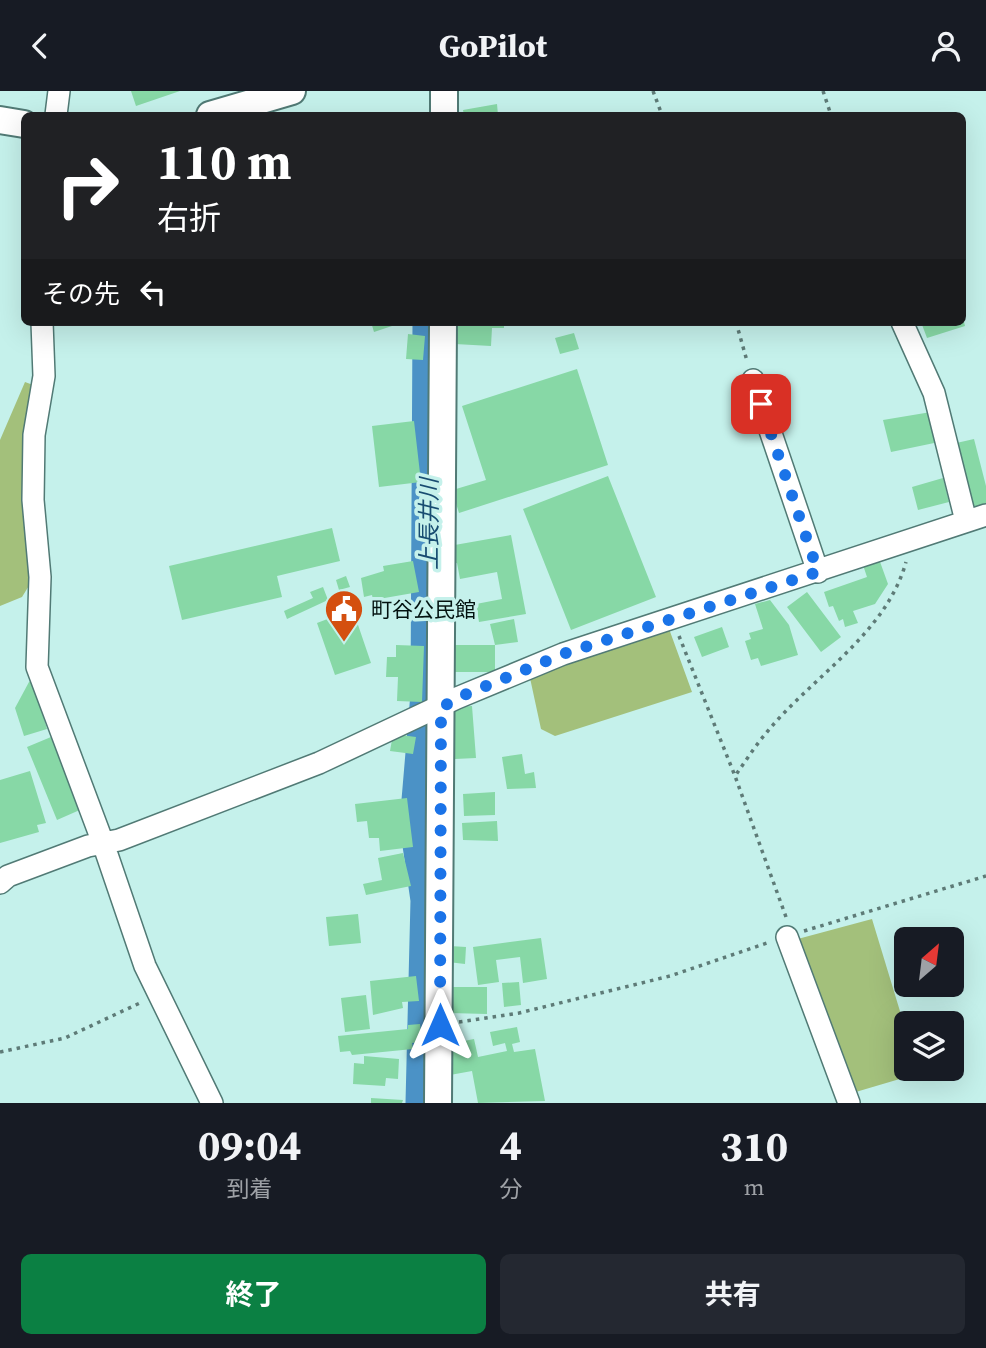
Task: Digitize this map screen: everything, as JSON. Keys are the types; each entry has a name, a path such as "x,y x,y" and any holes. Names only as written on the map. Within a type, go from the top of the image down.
{"street":[{"path":"56,112 59,91"},
{"path":"220,112 292,91"},
{"path":"444,91 444,112"},
{"path":"0,120 21,124"},
{"path":"43,326 44,376 34,435 33,500 40,598 37,667 103,843 145,966 212,1103"},
{"path":"438,1103 443,326"},
{"path":"0,883 8,876 88,846 119,840 320,763 441,708 457,698 563,654 976,518 934,393 904,326"},
{"path":"753,380 818,572"},
{"path":"790,936 849,1103"}],"path":[{"path":"653,91 661,112"},
{"path":"823,91 830,112"},
{"path":"737,326 753,380"},
{"path":"735,776 767,731 854,643 885,607 905,568 913,540"},
{"path":"671,617 735,776 790,936"},
{"path":"440,1025 519,1013 670,976 986,876"},
{"path":"0,1052 65,1038 159,995"}],"green space":[{"path":"25,382 44,389 35,576 22,597 0,606 0,440"},
{"path":"668,626 692,692 555,736 541,729 530,678 543,669"},
{"path":"872,919 900,1011 894,1011 894,1081 849,1094 794,940"}],"building":[{"path":"131,91 180,91 136,106"},
{"path":"497,104 498,112 463,112"},
{"path":"372,326 392,326 374,332"},
{"path":"456,326 504,326 492,328 491,346 455,344"},
{"path":"922,326 965,326 927,338"},
{"path":"574,333 579,349 560,354 555,338"},
{"path":"408,334 425,336 423,360 406,359"},
{"path":"577,369 608,465 459,513 453,494 456,489 486,480 462,406"},
{"path":"931,412 939,442 891,452 883,420"},
{"path":"414,421 421,482 379,487 372,426"},
{"path":"974,439 986,486 986,508 969,512 952,444"},
{"path":"608,476 656,597 571,630 523,509"},
{"path":"943,478 949,502 918,510 912,487"},
{"path":"332,528 340,561 277,576 282,597 182,620 169,566"},
{"path":"511,535 526,614 479,622 476,604 502,599 497,572 460,579 457,563 452,564 449,546"},
{"path":"879,559 888,584 875,604 853,611 858,623 845,627 843,619 839,621 833,606 829,607 824,592 867,577 863,565"},
{"path":"413,561 419,592 373,600 372,595 364,597 361,578 384,571 383,566"},
{"path":"346,576 350,587 339,590 336,580"},
{"path":"323,587 328,600 287,619 284,611 313,598 310,592"},
{"path":"807,592 841,637 821,652 787,607"},
{"path":"770,600 789,625 798,655 761,666 758,658 751,660 745,641 751,639 749,633 763,629 755,604"},
{"name":"町谷公民館","path":"338,615 340,622 355,616 371,663 335,675 317,623"},
{"path":"514,619 518,642 495,645 490,624"},
{"path":"722,627 729,647 702,657 694,637"},
{"path":"396,645 424,646 422,702 397,701 398,677 386,677 387,657 396,657"},
{"path":"453,645 495,645 495,672 453,672"},
{"path":"33,680 47,729 24,736 15,708 29,682"},
{"path":"472,706 476,758 455,759 451,707"},
{"path":"393,734 416,737 413,754 390,751"},
{"path":"51,737 82,809 57,820 27,747"},
{"path":"522,754 525,774 534,772 536,788 507,789 502,757"},
{"path":"30,771 46,823 37,825 39,832 0,843 0,780"},
{"path":"495,792 495,815 464,816 463,794"},
{"path":"407,798 413,847 380,851 379,838 369,838 367,821 357,822 355,804"},
{"path":"497,821 498,841 463,840 462,823"},
{"path":"403,853 411,886 366,895 363,884 382,880 378,858"},
{"path":"358,914 361,943 329,946 326,917"},
{"path":"541,938 547,979 523,983 520,957 496,960 499,982 478,985 473,947"},
{"path":"450,946 466,947 465,964 448,962"},
{"path":"416,976 419,1001 402,1002 403,1008 373,1015 370,981"},
{"path":"519,982 521,1005 504,1007 502,983"},
{"path":"449,987 487,987 487,1014 449,1013"},
{"path":"366,995 370,1029 345,1032 341,998"},
{"path":"420,1024 422,1042 412,1043 413,1049 352,1055 350,1051 340,1052 338,1036 408,1029 408,1025"},
{"path":"517,1027 520,1042 512,1044 514,1052 535,1049 545,1101 478,1103 472,1071 450,1075 444,1045 474,1039 478,1057 507,1051 505,1043 493,1046 490,1032"},
{"path":"364,1056 399,1059 398,1079 386,1078 385,1086 353,1084 354,1063 364,1064"},
{"path":"371,1098 403,1100 402,1103 371,1103"}],"waterway":[{"name":"上長井川","path":"423,1103 428,900 417,824 428,694 430,326"}],"place":[{"name":"町谷公民館","path":"344,643"}],"route":[{"path":"440,1025 441,708 457,698 563,654 677,615 818,572 761,404"}]}
